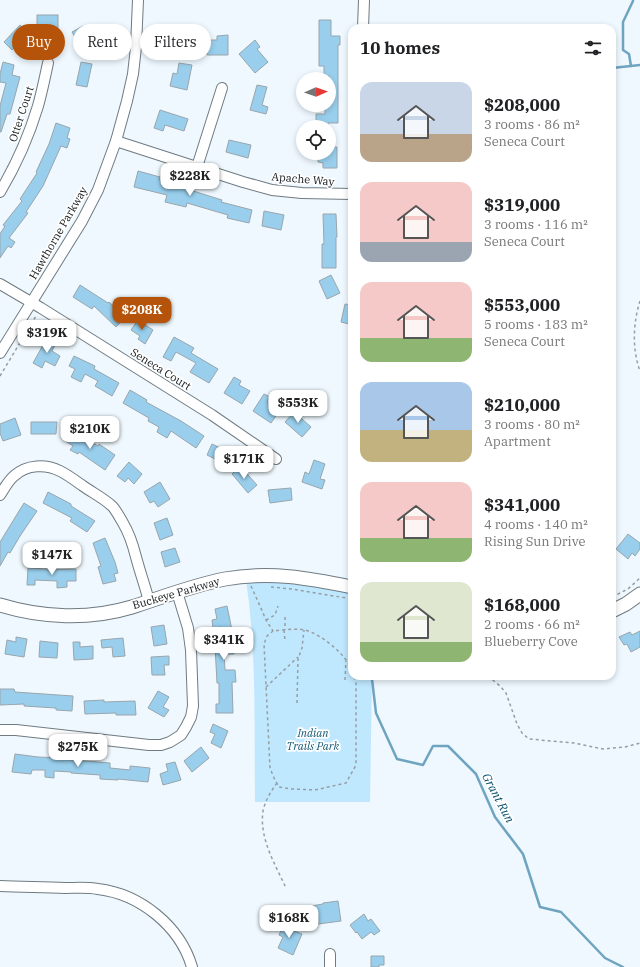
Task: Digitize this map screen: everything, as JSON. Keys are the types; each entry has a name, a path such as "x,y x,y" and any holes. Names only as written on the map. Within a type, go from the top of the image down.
{"street":[{"name":"Hawthorne Parkway","path":"0,353 82,221 98,190 116,141 133,74 138,0"},
{"path":"363,24 364,0"},
{"name":"Otter Court","path":"0,192 25,144 38,105 48,63"},
{"path":"197,168 222,88"},
{"name":"Apache Way","path":"116,141 197,168 272,190 302,193 348,194"},
{"name":"Seneca Court","path":"0,284 212,415 276,459"},
{"path":"0,496 14,476 28,468 41,466 61,471 106,501 118,514 124,524 149,601"},
{"name":"Buckeye Parkway","path":"0,604 36,614 60,616 84,615 130,607 224,579 262,575 312,579 348,586"},
{"path":"0,730 16,730 149,745 161,745 170,742 180,735 191,717 193,706 191,650 188,628 177,592"},
{"path":"616,609 640,594"},
{"path":"0,886 98,889 122,894 136,900 157,915 170,927 190,958 192,967"},
{"path":"330,954 330,967"}],"path":[{"path":"640,301 636,312 634,345 640,372"},
{"path":"616,595 628,589 640,578"},
{"path":"251,587 266,620 273,631"},
{"path":"270,587 348,598"},
{"path":"266,620 275,614 278,606"},
{"path":"285,616 285,641"},
{"path":"348,664 335,648 313,632 304,630 284,630 273,631 267,636 264,644 270,768 279,787 315,790 346,783 356,765 355,680"},
{"path":"297,703 299,656 302,648 304,630"},
{"path":"266,687 299,656"},
{"path":"345,680 346,661"},
{"path":"493,680 506,693 517,724 522,733 529,739 574,743 603,749 625,747 640,743"},
{"path":"277,783 271,792 264,810 264,835 268,850 286,888"}],"green space":[{"name":"Indian Trails Park","path":"246,580 292,582 348,593 348,680 372,680 370,802 255,802 255,719 250,608"}],"building":[{"path":"37,15 58,15 58,24 37,24"},
{"path":"319,20 331,20 331,36 340,36 340,45 338,45 338,123 336,123 336,120 316,120 316,114 336,112 336,72 324,72 324,66 319,66"},
{"path":"12,34 12,50 4,42"},
{"path":"228,35 228,55 211,55 211,40 217,40 217,36"},
{"path":"255,40 260,47 257,49 268,62 255,73 239,54"},
{"path":"3,62 14,65 12,75 20,77 10,114 7,114 0,132 0,106 6,83 0,82"},
{"path":"81,62 92,64 87,87 76,85"},
{"path":"179,63 192,65 187,90 170,86 173,73 177,74"},
{"path":"257,85 267,87 262,105 268,107 266,114 250,110"},
{"path":"160,110 188,119 184,131 165,125 163,131 154,128"},
{"path":"56,123 70,128 67,138 70,139 67,148 61,146 43,186 26,212 28,213 9,238 15,242 11,248 8,246 0,258 0,234 5,226 3,225 22,201 20,199 37,173 36,172 49,144"},
{"path":"229,140 251,145 248,158 226,152"},
{"path":"337,147 337,168 323,168 323,163 318,162 318,160 336,160"},
{"path":"138,171 160,177 159,180 191,188 190,190 222,200 221,202 252,210 249,223 227,218 228,215 187,203 186,207 165,202 167,195 134,187"},
{"path":"264,211 284,215 281,230 262,226"},
{"path":"323,214 336,214 336,268 322,268 322,244 324,244"},
{"path":"331,275 340,293 327,299 319,281"},
{"path":"80,285 108,303 109,302 125,317 116,327 94,306 92,309 73,297"},
{"path":"345,304 348,304 348,324 341,322"},
{"path":"138,320 153,330 145,344 138,339 140,336 131,330"},
{"path":"174,337 194,348 191,353 218,369 209,383 190,372 196,363 176,352 171,361 163,357"},
{"path":"47,338 56,343 52,351 60,356 55,366 45,361 42,368 33,363"},
{"path":"74,356 95,366 94,369 119,383 112,396 95,386 98,381 85,374 81,382 71,377 75,369 69,366"},
{"path":"234,377 241,381 239,385 250,391 242,404 224,393"},
{"path":"130,390 147,400 146,402 181,421 204,436 196,448 171,431 167,438 157,432 159,427 148,421 149,418 123,403"},
{"path":"264,394 270,397 267,402 280,410 271,423 253,411"},
{"path":"294,412 311,427 302,437 285,422"},
{"path":"15,418 21,435 3,441 0,433 0,424"},
{"path":"31,422 57,422 56,434 31,434"},
{"path":"70,429 98,446 99,444 115,455 105,470 79,452 78,454 70,450 73,446 64,440"},
{"path":"212,444 235,455 229,466 207,455"},
{"path":"314,460 325,464 320,479 325,480 322,489 302,482 305,472 309,474"},
{"path":"129,462 142,474 134,484 128,478 125,482 117,476"},
{"path":"240,466 257,485 248,493 232,474"},
{"path":"160,482 170,499 158,507 154,501 150,503 144,492"},
{"path":"291,488 292,500 270,503 268,490"},
{"path":"48,492 71,504 71,506 95,521 87,532 70,521 72,518 43,503"},
{"path":"24,503 37,511 0,566 0,542"},
{"path":"167,518 173,535 160,540 154,523"},
{"path":"628,534 640,543 640,549 635,556 632,553 628,559 616,549"},
{"path":"105,538 118,573 114,574 116,581 103,584 98,567 101,566 93,543"},
{"path":"175,548 180,562 165,567 161,552"},
{"path":"28,568 47,570 76,569 76,581 67,581 67,587 57,588 57,581 35,580 35,585 27,585"},
{"path":"227,606 233,635 234,654 224,654 225,670 235,670 236,682 232,682 233,713 216,713 216,704 219,704 219,683 217,683 215,646 221,646 221,627 213,628 212,620 217,619 215,609"},
{"path":"164,625 167,644 154,646 151,627"},
{"path":"640,631 640,647 631,652 627,644 624,645 619,637 630,632 632,635"},
{"path":"16,637 27,639 24,657 5,654 7,640 16,642"},
{"path":"123,638 125,656 113,657 112,647 102,648 101,640"},
{"path":"40,641 58,643 57,658 39,657"},
{"path":"73,642 80,642 80,647 93,646 93,659 74,660"},
{"path":"169,656 169,665 164,665 165,675 152,675 151,657"},
{"path":"0,689 14,689 15,692 73,696 72,711 56,710 56,708 24,706 24,704 0,705"},
{"path":"158,691 169,697 163,707 169,710 164,717 148,708"},
{"path":"104,700 104,702 135,701 136,715 116,715 116,713 85,714 84,701"},
{"path":"213,724 228,731 221,748 211,743 215,734 210,732"},
{"path":"201,747 209,758 192,772 184,761"},
{"path":"15,754 110,763 110,768 130,770 130,766 150,768 148,782 100,779 100,775 54,771 54,778 45,777 45,770 32,770 31,774 12,772"},
{"path":"175,762 181,780 163,785 160,774 168,771 166,764"},
{"path":"338,901 341,921 318,924 317,914 312,915 311,906"},
{"path":"364,914 368,921 371,919 380,931 374,935 371,932 362,939 350,925"},
{"path":"287,923 296,927 294,931 302,934 293,955 278,948 283,937 279,935 283,926 286,927"},
{"path":"371,956 384,956 384,965 379,965 379,967 371,967"}],"waterway":[{"path":"631,66 629,54 623,50 623,22 633,0"},
{"name":"Grant Run","path":"616,68 640,65"},
{"name":"Grant Run","path":"372,680 376,713 397,759 423,765 433,746 448,746 476,774 495,817 523,854 540,907 561,912 605,958 623,967"}]}
